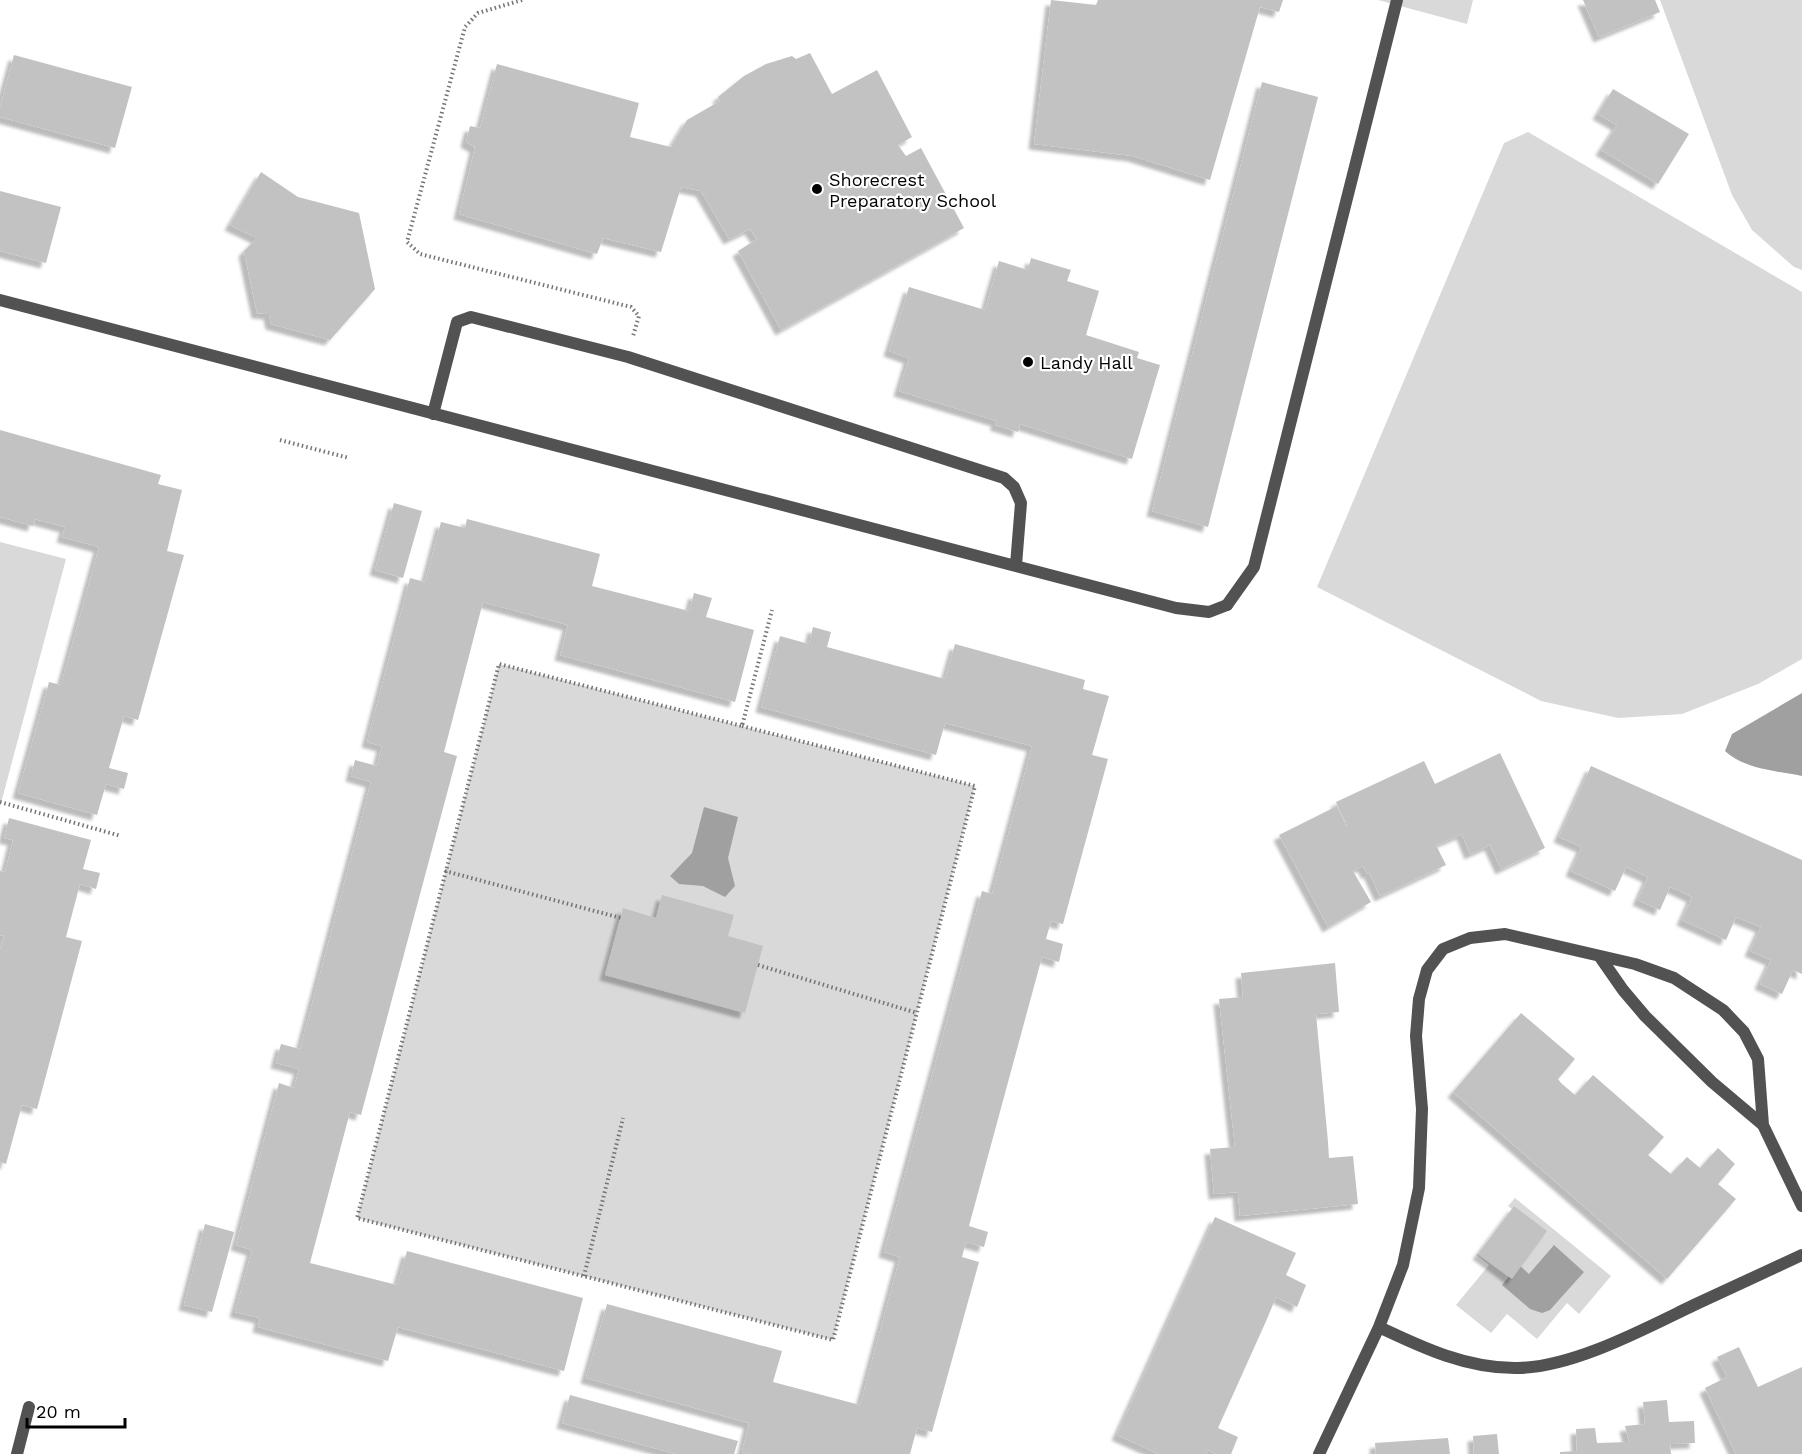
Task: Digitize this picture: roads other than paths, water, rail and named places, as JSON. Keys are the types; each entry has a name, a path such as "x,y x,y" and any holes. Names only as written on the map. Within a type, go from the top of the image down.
{"street":[{"path":"0,300 1176,608 1209,612 1227,605 1254,567 1397,2"},
{"path":"433,414 457,322 471,317 628,357 1004,478 1014,487 1021,502 1016,565"},
{"path":"1319,1454 1379,1328 1403,1266 1419,1188 1422,1109 1416,1036 1419,999 1427,970 1443,950 1470,938 1505,934 1635,964 1674,978 1723,1010 1744,1032 1758,1059 1763,1125 1802,1206"},
{"path":"1600,957 1645,1016 1712,1082 1763,1125"},
{"path":"1379,1328 1435,1354 1476,1364 1519,1368 1558,1362 1618,1342 1802,1255"},
{"path":"17,1454 29,1407"}],"place":[{"name":"Shorecrest Preparatory School","path":"817,189"},
{"name":"Landy Hall","path":"1028,362"}]}
